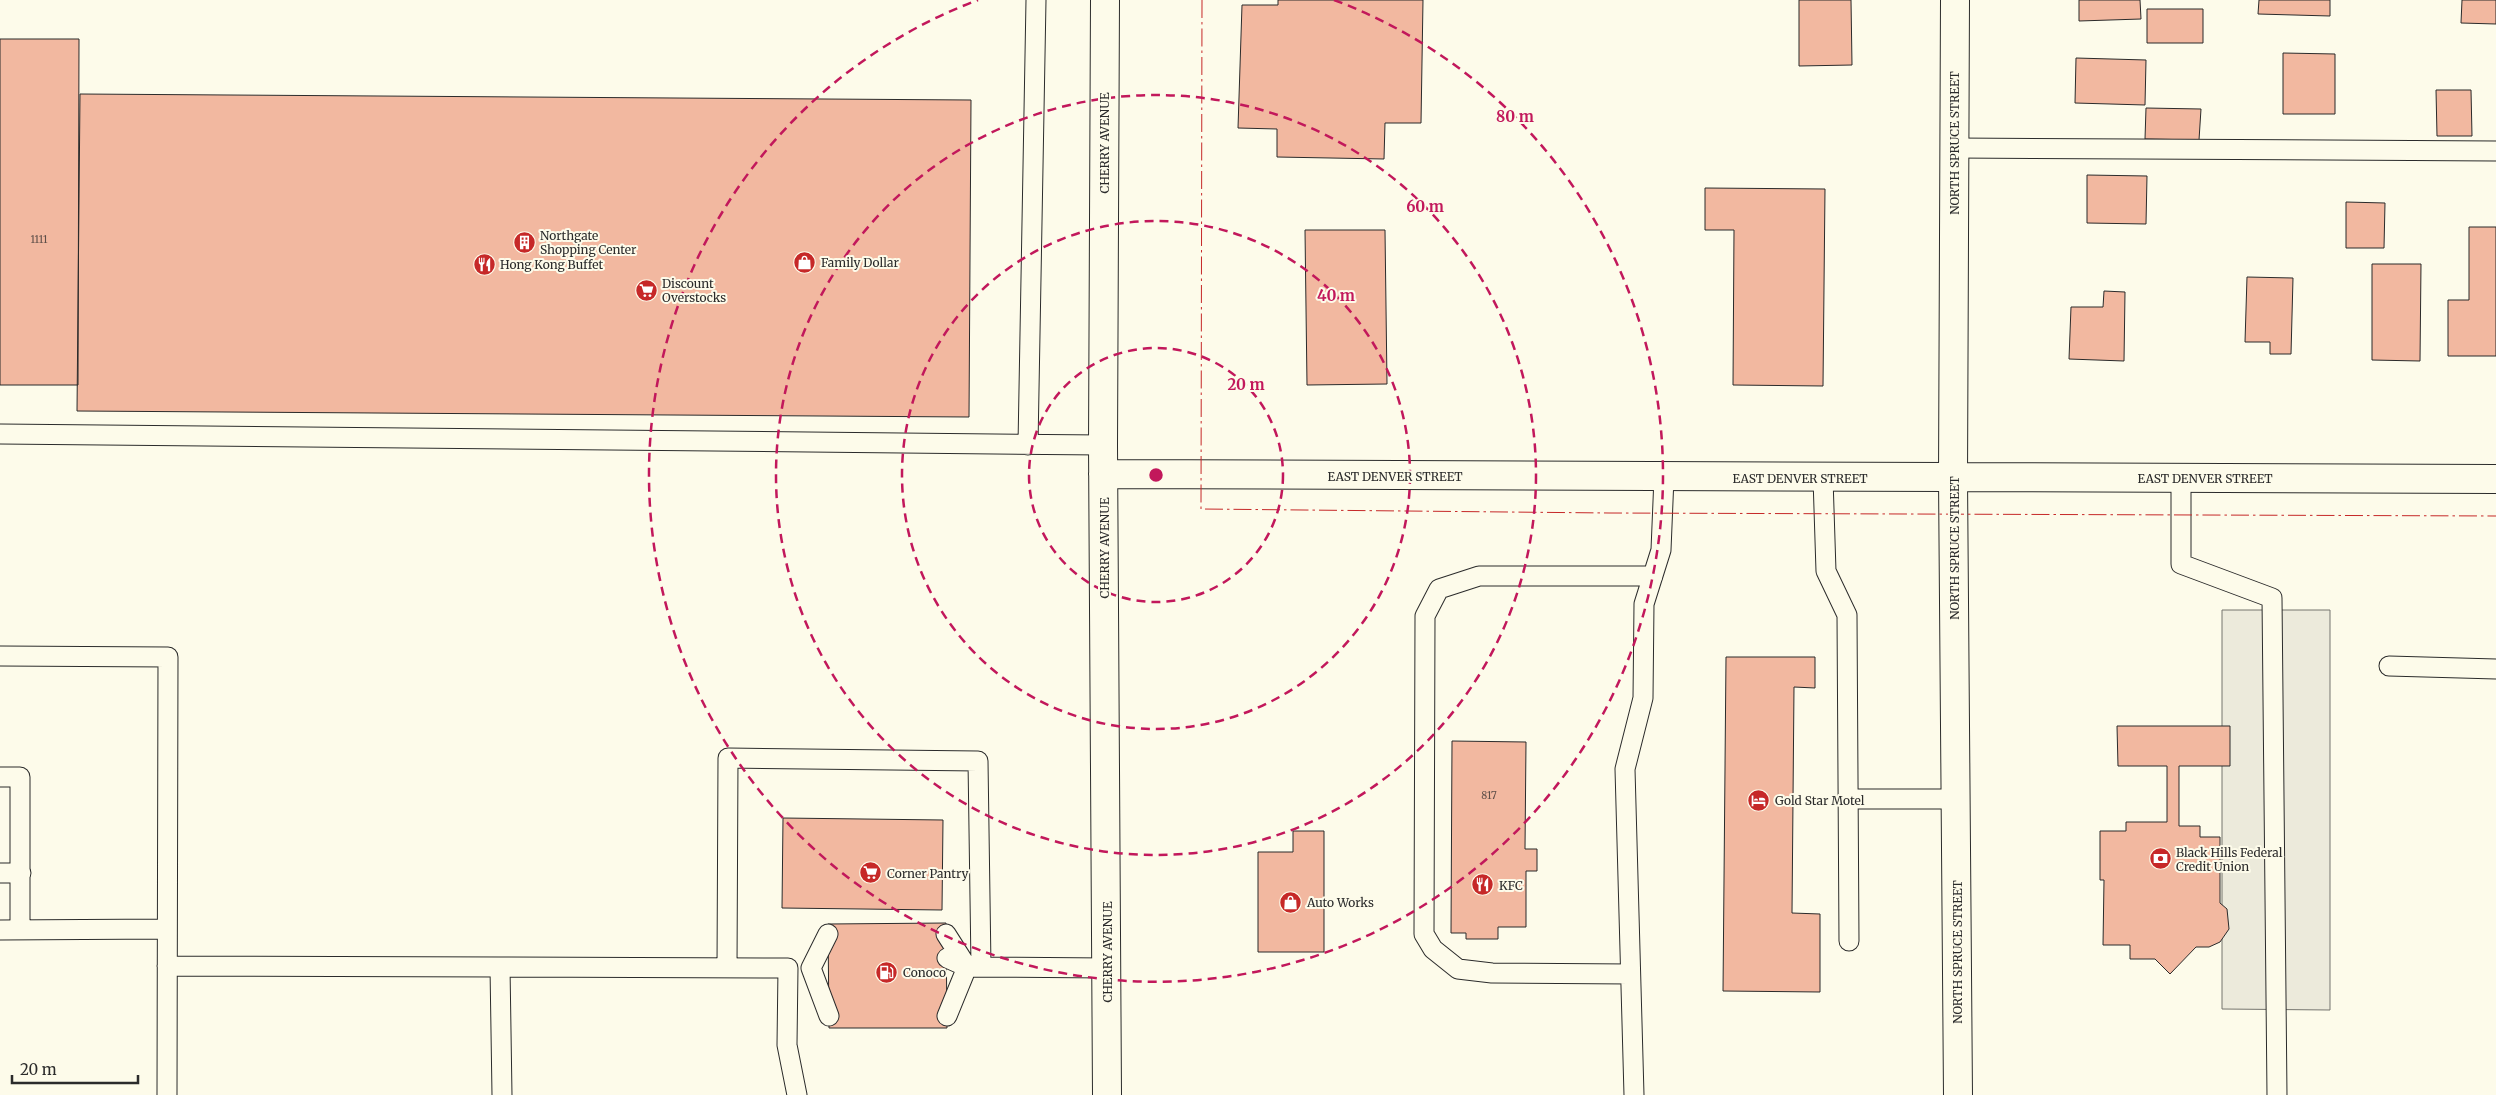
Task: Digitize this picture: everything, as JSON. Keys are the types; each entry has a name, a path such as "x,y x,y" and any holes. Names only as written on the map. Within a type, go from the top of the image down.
{"street":[{"name":"CHERRY AVENUE","path":"1105,0 1103,474 1107,1095"},
{"name":"NORTH SPRUCE STREET","path":"1955,0 1953,478 1958,1095"},
{"name":"EAST DENVER STREET","path":"1103,474 2496,479"}],"lane":[{"path":"1028,444 1036,0"},
{"path":"1954,148 2496,151"},
{"path":"0,434 1103,445"},
{"path":"1634,1095 1625,769 1643,698 1644,604 1661,550 1664,477"},
{"path":"1823,478 1826,571 1847,615 1849,941"},
{"path":"2181,478 2181,564 2272,598 2277,1095"},
{"path":"1630,974 1492,973 1458,969 1433,949 1424,934 1425,616 1439,589 1479,576 1653,576"},
{"path":"0,656 168,656 167,1095"},
{"path":"2389,666 2496,669"},
{"path":"726,968 728,758 978,761 974,967 947,1016"},
{"path":"0,777 20,777 20,930"},
{"path":"1848,799 1956,800"},
{"path":"0,873 21,873"},
{"path":"0,930 167,929"},
{"path":"828,934 811,968 828,1016"},
{"path":"946,934 974,967"},
{"path":"947,958 974,967 1107,968"},
{"path":"167,966 811,968 828,959"},
{"path":"500,967 502,1095"},
{"path":"947,986 974,967"},
{"path":"788,968 788,1044 797,1095"},
{"path":"811,968 828,985"}],"shaded area":[{"path":"2222,610 2330,610 2330,1010 2222,1009"}],"building":[{"path":"1278,0 1423,0 1421,123 1385,123 1384,159 1277,157 1277,129 1238,128 1242,5 1278,5"},
{"path":"1799,0 1851,0 1852,65 1799,66"},
{"path":"2079,0 2140,0 2141,19 2079,21"},
{"path":"2259,0 2330,0 2330,16 2258,14"},
{"path":"2462,0 2496,0 2496,24 2461,23"},
{"path":"2147,9 2203,9 2203,43 2147,43"},
{"path":"0,39 79,39 78,385 0,385"},
{"path":"2283,53 2335,54 2335,114 2283,114"},
{"path":"2076,58 2146,60 2145,105 2075,103"},
{"path":"2436,90 2471,90 2472,136 2437,136"},
{"name":"Northgate Shopping Center","path":"80,94 971,100 969,417 77,411"},
{"path":"2146,108 2201,109 2199,140 2145,139"},
{"path":"2087,175 2147,176 2146,224 2087,223"},
{"path":"1705,188 1825,189 1823,386 1733,385 1734,230 1705,230"},
{"path":"2346,202 2385,203 2384,248 2346,248"},
{"path":"2469,227 2496,227 2496,356 2448,356 2448,300 2469,300"},
{"path":"1305,230 1385,230 1387,384 1307,385"},
{"path":"2372,264 2421,264 2420,361 2372,360"},
{"path":"2247,277 2293,278 2291,354 2270,354 2270,342 2245,342"},
{"path":"2104,291 2125,292 2124,361 2069,359 2071,307 2103,307"},
{"name":"Gold Star Motel","path":"1726,657 1815,657 1815,688 1794,687 1792,913 1820,914 1820,992 1723,991"},
{"name":"Black Hills Federal Credit Union","path":"2117,726 2230,726 2230,766 2179,766 2179,826 2200,826 2200,837 2220,837 2220,903 2227,909 2229,929 2220,942 2209,947 2196,947 2170,974 2155,959 2130,959 2130,945 2103,945 2104,880 2100,880 2100,831 2126,831 2126,822 2167,822 2167,766 2118,766"},
{"path":"1452,741 1526,742 1525,849 1537,849 1537,871 1526,871 1526,927 1498,927 1498,939 1466,939 1466,933 1451,933"},
{"path":"783,818 943,820 942,910 782,908"},
{"name":"Auto Works","path":"1293,831 1324,831 1324,952 1258,952 1258,852 1293,852"},
{"name":"Conoco","path":"946,923 947,1028 829,1028 828,924"}],"power":[{"path":"1202,0 1201,509 1609,513 2496,516"}],"place":[{"name":"Northgate Shopping Center","path":"524,242"},
{"name":"Family Dollar","path":"805,262"},
{"name":"Hong Kong Buffet","path":"484,264"},
{"name":"Discount Overstocks","path":"646,290"},
{"name":"Gold Star Motel","path":"1759,800"},
{"name":"Black Hills Federal Credit Union","path":"2160,859"},
{"name":"Corner Pantry","path":"871,873"},
{"name":"KFC","path":"1483,885"},
{"name":"Auto Works","path":"1291,902"},
{"name":"Conoco","path":"887,972"}]}
